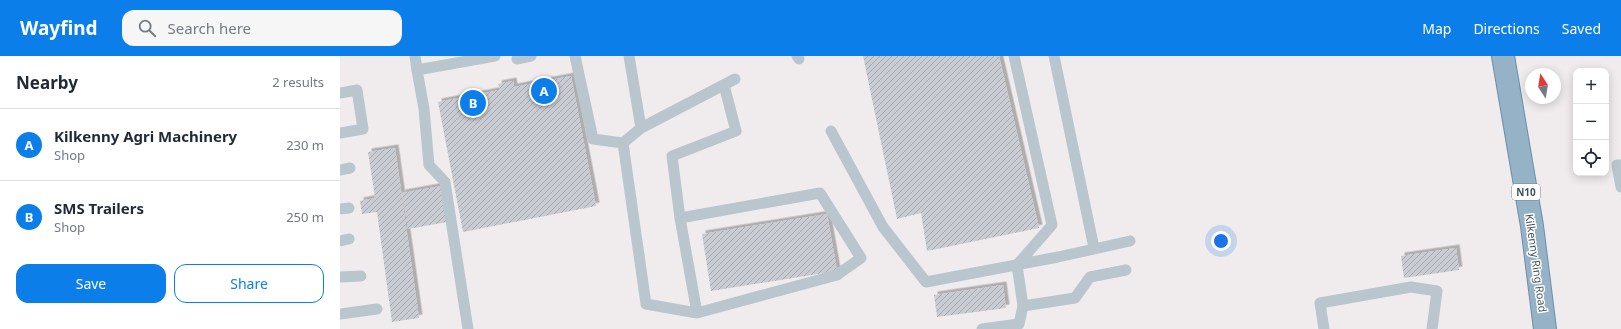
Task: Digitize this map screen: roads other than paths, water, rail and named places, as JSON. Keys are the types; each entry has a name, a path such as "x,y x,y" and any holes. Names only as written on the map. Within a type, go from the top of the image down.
{"highway":[{"name":"Kilkenny Ring Road","path":"1503,56 1532,226 1545,329"}],"lane":[{"path":"415,56 424,109 429,165 445,182 468,329"},
{"path":"417,70 495,56"},
{"path":"517,59 531,56"},
{"path":"575,56 593,140 624,143 641,128 735,79"},
{"path":"629,56 641,128"},
{"path":"982,329 1019,324 1023,306 1017,265 1052,225 1014,56"},
{"path":"1054,56 1094,248"},
{"path":"697,313 680,218 672,156 736,132 724,85"},
{"path":"340,93 357,90 363,129 340,133"},
{"path":"831,131 883,227 926,282 1058,258 1130,240"},
{"path":"624,143 646,304 697,313 837,275 861,258 820,193 680,218"},
{"path":"1621,165 1617,165 1621,187"},
{"path":"1023,306 1075,298 1090,277 1126,270"},
{"path":"340,277 361,276"},
{"path":"1324,329 1320,303 1411,287 1437,291 1432,329"},
{"path":"340,314 377,309"}],"place":[{"name":"Kilkenny Agri Machinery","path":"544,91"},
{"name":"SMS Trailers","path":"473,103"}]}
